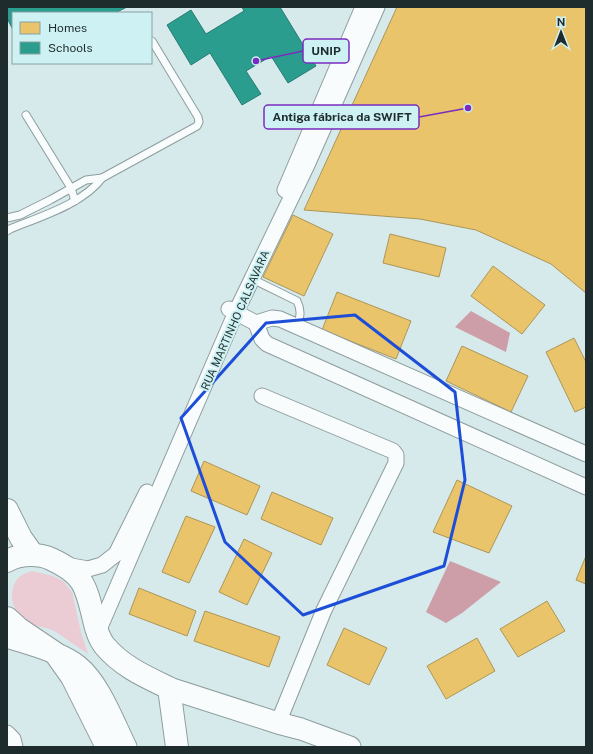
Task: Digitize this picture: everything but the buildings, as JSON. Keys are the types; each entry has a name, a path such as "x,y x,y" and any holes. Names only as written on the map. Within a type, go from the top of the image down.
{"main road":[{"path":"7,510 21,538 33,555"},
{"path":"7,561 33,555 46,557 65,565 81,578 88,594 97,634 104,645 118,660 141,675 170,688 278,723 302,738 350,747"},
{"path":"7,618 18,628 55,653 77,665 93,683 126,747"},
{"path":"7,637 55,653 72,677 107,747"},
{"path":"170,688 176,747"}],"street":[{"name":"RUA MARTINHO CALSAVARA","path":"97,634 363,7"},
{"name":"RUA MARTINHO CALSAVARA","path":"65,565 88,569 102,565 116,554 142,505 233,311 252,279 307,165 377,7"},
{"path":"233,311 256,322 272,318 280,319 586,454"},
{"path":"256,322 262,339 266,344 586,487"},
{"path":"262,396 392,450 396,458 396,463 324,610 278,723"},
{"path":"7,732 13,738 15,747"}],"lane":[{"path":"7,231 75,201 94,182 199,124 198,117 152,41"},
{"path":"26,115 70,188 75,201"},
{"path":"7,218 20,215 86,180 94,182"},
{"path":"252,279 297,301 301,314 297,327"}],"highlighted area":[{"path":"355,315 455,392 465,480 444,566 303,615 225,542 181,418 266,323"}],"shaded area":[{"path":"471,311 510,333 506,352 455,327"},
{"path":"450,561 501,582 462,613 446,623 426,612"},
{"path":"32,571 53,576 63,581 72,592 81,632 88,654 54,631 30,624 18,614 12,599 13,588 20,576"}],"place":[{"name":"UNIP","path":"256,61"},
{"name":"Antiga fábrica da SWIFT","path":"468,108"}]}
